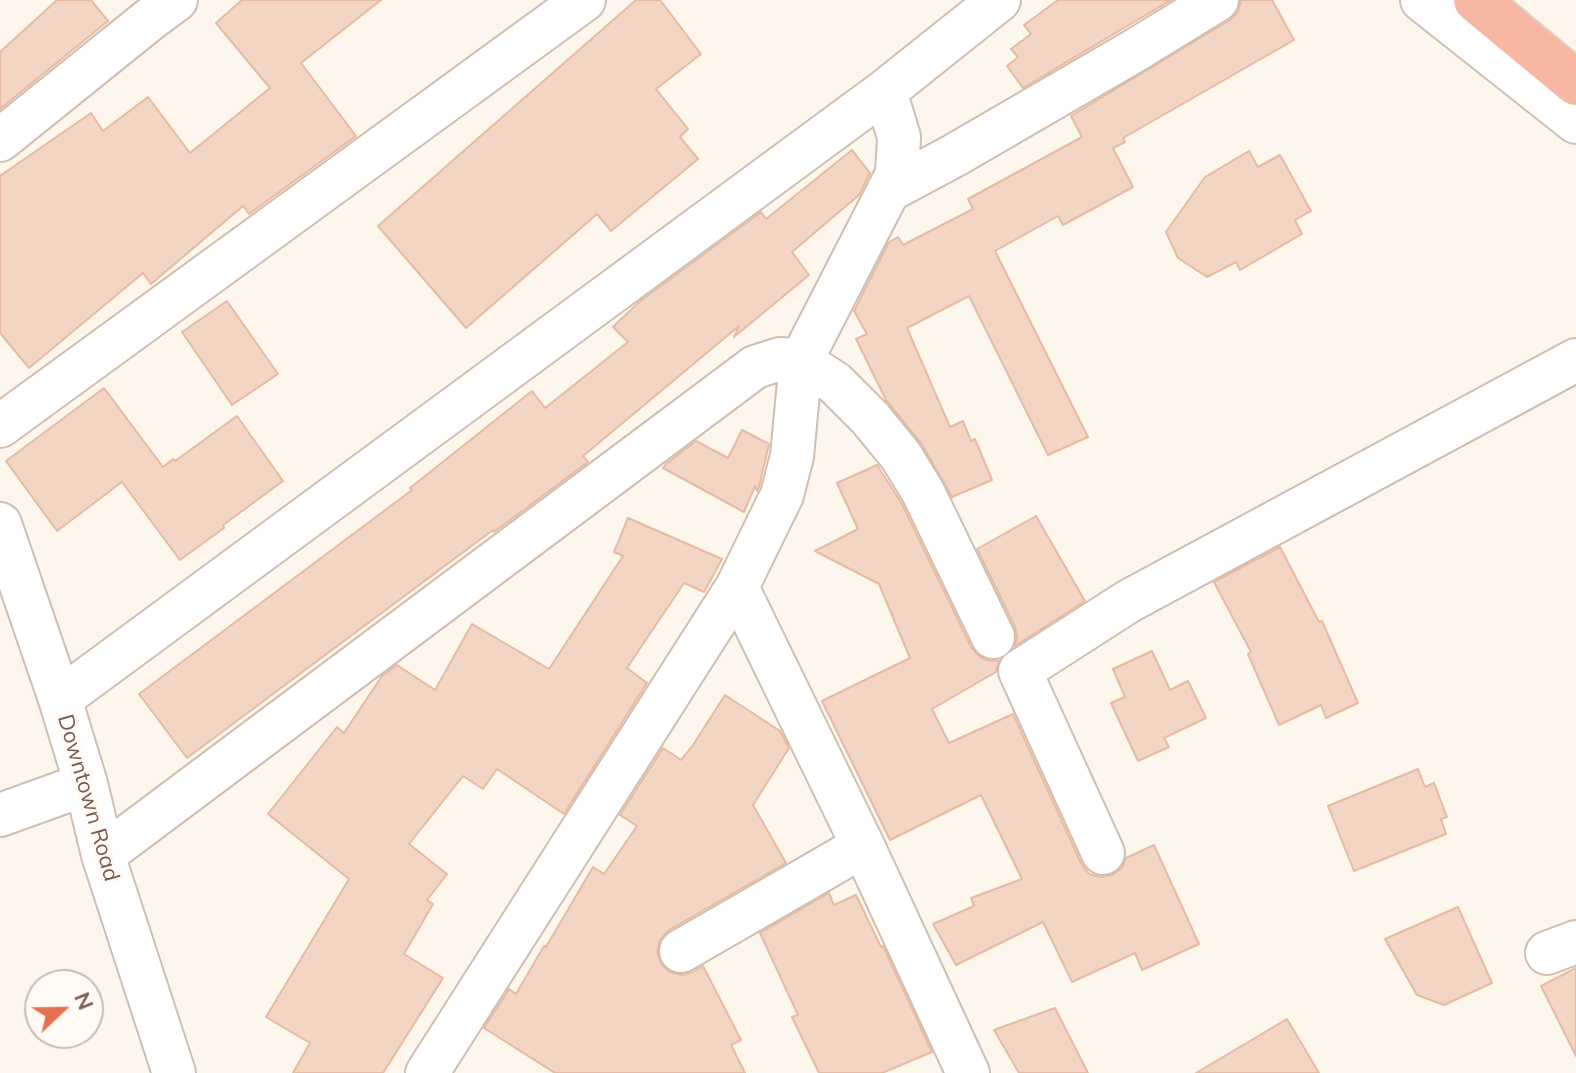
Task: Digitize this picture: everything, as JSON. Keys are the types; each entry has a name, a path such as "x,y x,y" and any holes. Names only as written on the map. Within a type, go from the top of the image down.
{"highway":[{"path":"1476,0 1576,83"}],"street":[{"path":"0,140 176,0"},
{"path":"0,426 584,0"},
{"path":"888,191 955,155 1217,0"},
{"path":"1422,0 1576,122"},
{"path":"60,699 885,91 977,7"},
{"path":"427,1073 737,587 782,495 792,456 801,361 897,174 899,137 885,91"},
{"path":"103,855 755,367 780,359 801,361 835,383 870,418 901,456 923,492 993,637"},
{"path":"1103,853 1020,671 1129,601 1576,360"},
{"name":"Downtown Road","path":"0,524 60,699 86,784 103,855 174,1073"},
{"path":"737,587 863,846 954,1068"},
{"path":"0,815 86,784"},
{"path":"681,951 863,846"}],"building":[{"path":"57,0 91,0 108,21 0,109 0,52"},
{"path":"242,0 381,0 301,63 356,136 249,214 243,206 151,284 143,273 29,368 0,333 0,176 91,113 103,131 148,97 190,153 270,88 216,23"},
{"path":"636,0 660,0 701,54 656,89 688,129 680,137 698,159 611,231 597,214 466,328 378,226"},
{"path":"1058,0 1171,0 1023,88 1007,66 1018,57 1011,49 1031,34 1024,25"},
{"path":"1241,0 1272,0 1294,40 1123,138 1125,142 1113,148 1133,187 1063,225 1058,216 995,251 1088,437 1048,455 969,296 907,328 950,427 963,421 971,441 975,439 992,480 952,497 921,443 886,400 856,339 867,334 854,311 889,242 898,237 903,245 973,209 968,199 1082,137 1071,116 1230,20 1238,12"},
{"path":"852,150 870,173 859,195 792,252 809,275 734,337 739,326 583,456 588,462 187,758 139,694 412,490 410,488 532,391 545,408 628,342 613,327 639,302 761,212 766,219"},
{"path":"1249,151 1258,167 1280,155 1311,211 1295,220 1302,234 1240,270 1236,262 1207,277 1178,258 1166,232 1205,177"},
{"path":"227,301 278,374 232,405 182,332"},
{"path":"104,388 163,467 237,416 283,481 180,560 122,482 57,531 6,461"},
{"path":"742,430 769,444 759,487 757,491 755,486 744,512 663,468 696,441 728,458"},
{"path":"877,465 902,504 971,647 980,657 999,660 996,672 932,709 949,743 1013,714 1081,863 1089,874 1101,877 1112,875 1122,868 1126,858 1154,845 1199,944 1142,970 1135,953 1072,982 1043,922 956,965 933,924 974,906 971,898 1022,879 981,795 890,840 822,701 910,658 879,584 815,551 858,529 837,483"},
{"path":"1036,516 1085,601 1015,646 1015,627 977,549"},
{"path":"628,518 722,559 704,592 684,583 627,668 647,683 564,814 497,769 483,789 463,776 409,844 447,874 427,900 433,904 404,954 443,978 383,1073 293,1073 310,1043 266,1017 349,879 268,814 337,727 344,733 382,676 397,665 435,690 472,624 549,669 623,556 614,552"},
{"path":"1280,547 1319,622 1322,621 1358,703 1326,718 1321,705 1279,725 1248,654 1251,652 1214,582"},
{"path":"1152,651 1170,690 1188,681 1206,718 1164,738 1169,747 1138,761 1111,703 1125,697 1113,669"},
{"path":"725,695 780,731 789,748 753,805 786,863 669,930 660,940 657,952 661,964 670,972 682,975 703,966 741,1040 731,1045 745,1073 555,1073 484,1028 509,989 516,994 593,867 604,874 637,826 620,815 663,748 681,760"},
{"path":"1418,769 1425,787 1434,783 1447,817 1441,819 1446,834 1354,871 1328,806"},
{"path":"829,893 834,905 856,895 932,1052 882,1073 819,1073 792,1017 798,1015 760,933"},
{"path":"1458,907 1492,983 1444,1005 1417,995 1385,939"},
{"path":"1576,968 1576,1056 1541,986"},
{"path":"1055,1008 1088,1073 1019,1073 994,1030"},
{"path":"1287,1019 1319,1073 1196,1073"}]}
